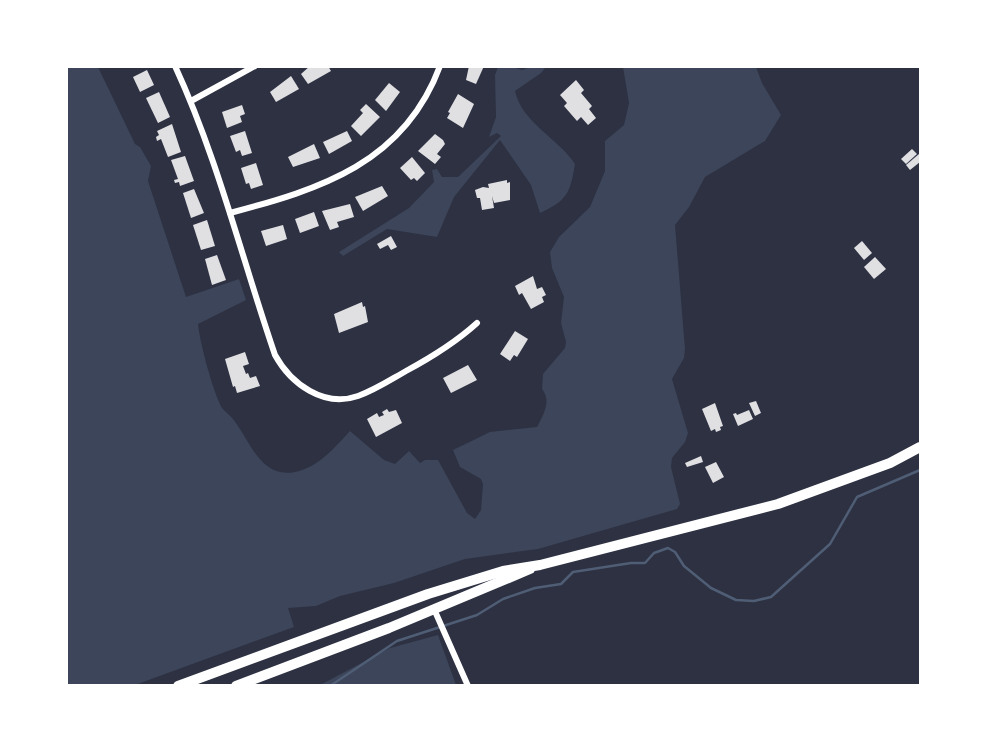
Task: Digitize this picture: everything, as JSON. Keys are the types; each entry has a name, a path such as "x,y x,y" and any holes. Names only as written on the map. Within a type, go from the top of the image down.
{"highway":[{"path":"178,685 428,594 503,571 540,565 778,504 890,463 920,447"},
{"path":"236,685 507,581 540,565"},
{"path":"428,594 434,609"}],"street":[{"path":"175,66 191,101 275,355 282,369 309,391 343,400 374,390 447,347 477,323"},
{"path":"191,101 255,66"},
{"path":"230,213 315,188 373,158 415,116 426,99 440,66"},
{"path":"434,609 468,685"}],"shaded area":[{"path":"66,67 98,67 135,144 140,147 151,166 148,181 186,297 239,279 246,300 198,324 218,401 264,464 283,473 304,470 332,450 350,431 384,460 395,464 409,451 420,463 425,460 438,460 467,513 475,519 481,510 483,484 481,479 460,467 453,450 490,432 537,427 542,418 546,408 542,389 543,374 565,348 566,342 561,323 564,297 552,268 550,252 559,237 590,207 605,171 605,141 624,125 629,103 623,67 756,67 781,115 765,141 705,177 689,207 675,225 685,349 684,358 672,379 688,433 685,442 672,458 671,467 680,504 677,509 538,549 465,559 394,583 340,596 316,606 288,608 294,627 135,685 67,685"},
{"path":"498,67 522,70 546,67 515,91 525,112 575,164 566,195 557,204 540,213 531,185 500,140 454,197 437,237 387,229 343,256 339,252 409,208 434,182 432,170 437,169 442,177 458,177 501,136 497,133 489,137 496,117 495,75"},
{"path":"438,635 456,685 320,685 390,648"}],"building":[{"path":"310,66 328,66 331,71 308,84 301,74"},
{"path":"469,66 484,66 476,84 466,80"},
{"path":"147,70 154,85 140,92 133,77"},
{"path":"291,76 299,89 276,102 270,92"},
{"path":"576,80 584,90 581,93 592,106 589,109 596,118 588,125 581,117 577,121 564,106 567,103 560,95"},
{"path":"389,83 400,92 386,111 375,100"},
{"path":"159,92 170,117 158,123 146,98"},
{"path":"458,94 474,104 463,128 447,118"},
{"path":"366,104 380,117 361,136 351,126 363,113 360,110"},
{"path":"242,105 245,114 240,116 242,122 227,128 222,112"},
{"path":"172,124 181,152 168,157 161,139 157,141 156,137 159,135 157,131"},
{"path":"245,131 252,153 242,156 240,150 236,152 230,136"},
{"path":"347,131 352,141 329,154 323,142"},
{"path":"435,134 445,144 437,154 441,157 435,164 418,151"},
{"path":"314,144 320,158 293,167 288,157"},
{"path":"912,149 917,154 906,164 901,159"},
{"path":"919,154 920,162 910,170 906,165"},
{"path":"185,156 194,181 180,186 179,182 175,183 174,180 178,179 171,160"},
{"path":"412,157 425,173 417,181 414,178 411,180 400,168"},
{"path":"256,163 263,185 251,189 249,183 246,184 241,168"},
{"path":"507,180 507,183 510,182 510,200 494,203 492,196 494,208 482,210 475,190 489,188 488,184"},
{"path":"382,186 388,196 363,211 355,197"},
{"path":"194,189 204,213 191,218 183,193"},
{"path":"350,204 354,217 337,222 339,227 330,230 322,211"},
{"path":"314,212 319,226 300,233 295,219"},
{"path":"207,220 215,246 201,250 193,225"},
{"path":"283,225 287,239 266,246 261,231"},
{"path":"391,236 397,247 391,250 388,245 380,249 377,244"},
{"path":"862,241 872,253 864,260 854,248"},
{"path":"217,255 226,280 212,285 205,259"},
{"path":"875,257 886,269 874,279 864,267"},
{"path":"533,276 537,289 542,287 546,295 542,297 544,302 531,309 515,286"},
{"path":"362,302 368,322 339,333 334,314"},
{"path":"515,331 528,339 517,357 514,355 510,361 500,354"},
{"path":"245,352 249,364 243,366 246,374 248,373 250,378 256,376 260,386 237,393 225,359"},
{"path":"468,365 477,380 451,393 443,378"},
{"path":"756,401 761,413 755,416 749,403"},
{"path":"715,403 723,426 716,432 715,429 711,431 702,409"},
{"path":"387,409 389,412 396,410 402,423 376,437 367,419 377,413 379,417 384,415 382,412"},
{"path":"749,410 753,419 738,426 733,414"},
{"path":"701,456 703,462 687,467 685,463"},
{"path":"716,462 724,477 713,483 705,467"}],"waterway":[{"path":"330,686 397,641 477,615 503,599 535,588 561,584 573,572 645,563 654,553 668,548 675,552 684,566 711,588 736,600 754,601 771,597 830,544 857,497 920,470"}]}
